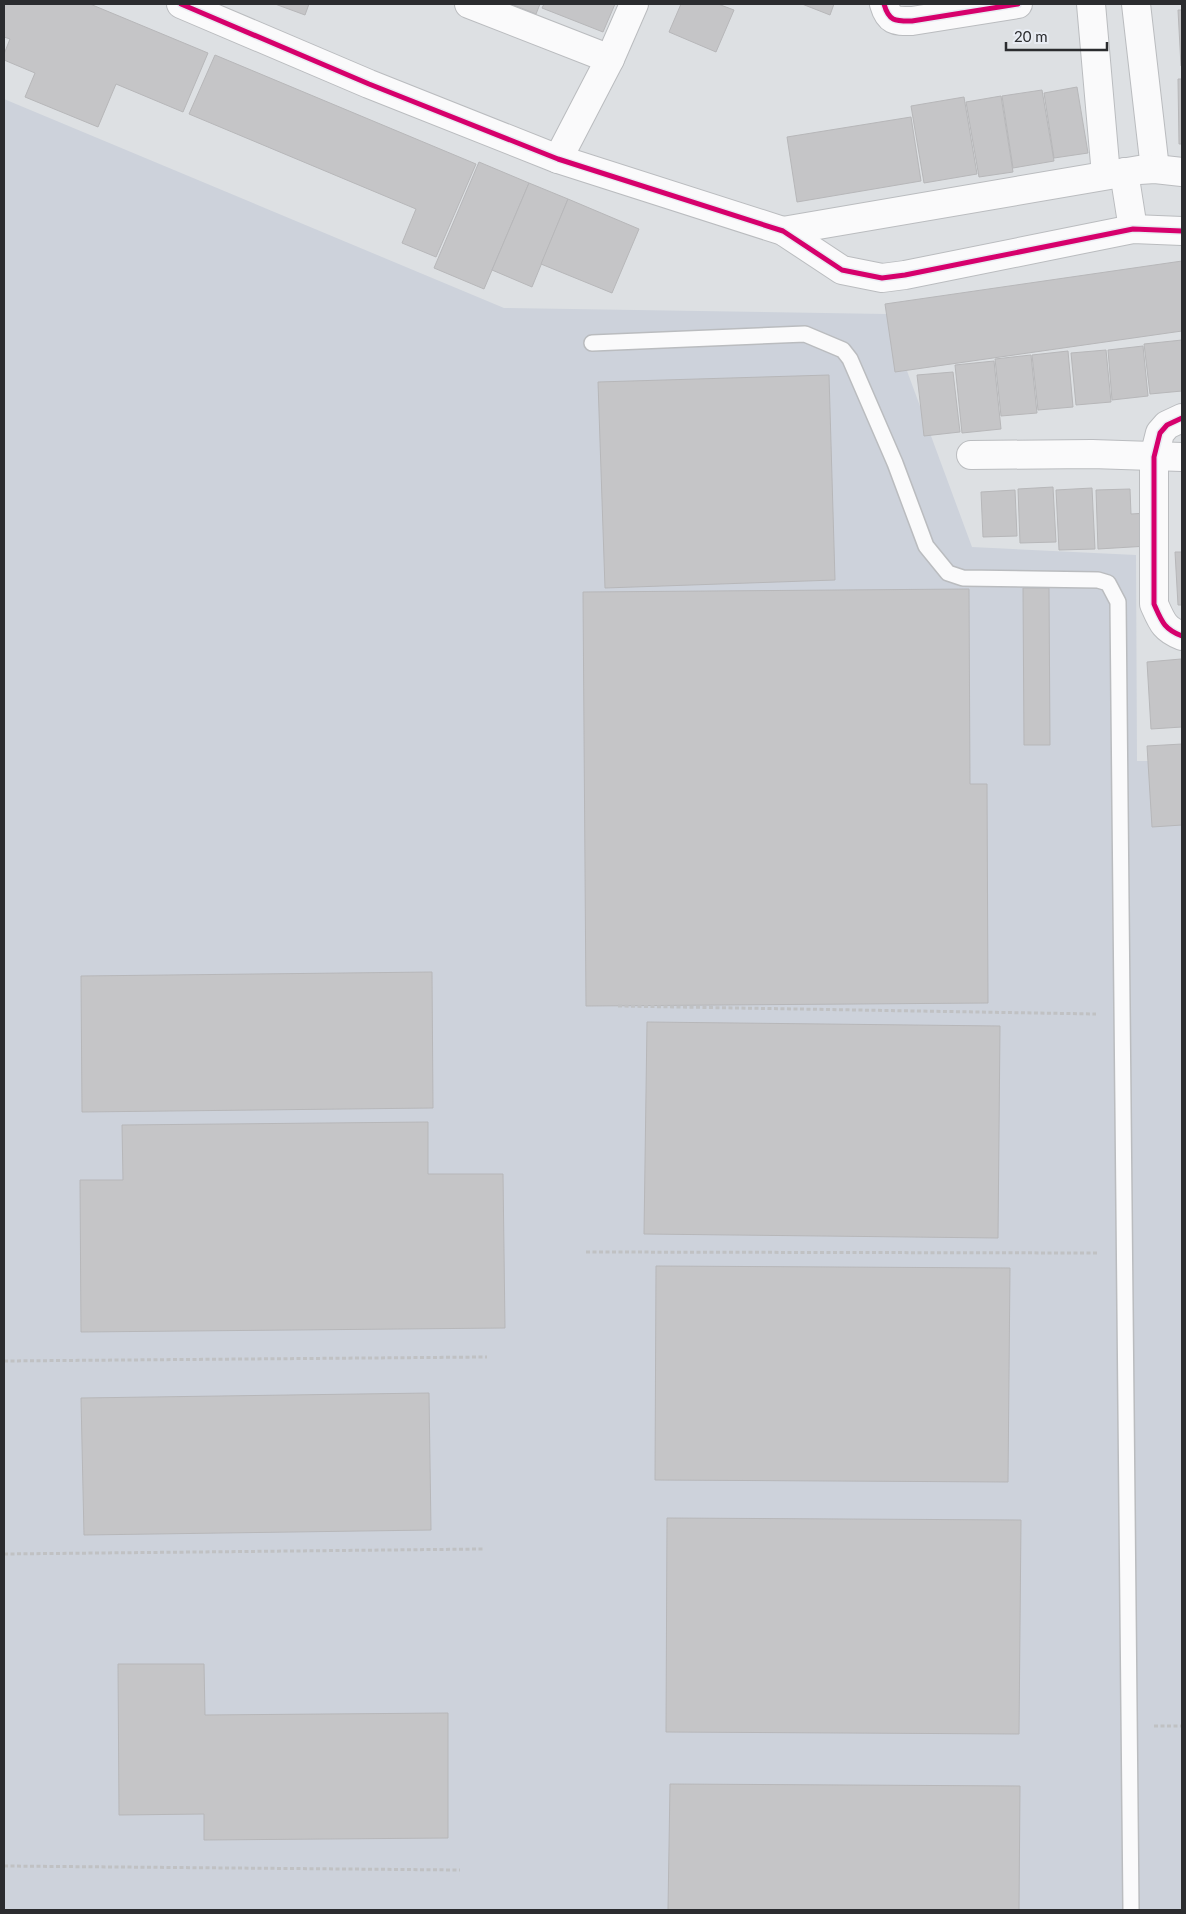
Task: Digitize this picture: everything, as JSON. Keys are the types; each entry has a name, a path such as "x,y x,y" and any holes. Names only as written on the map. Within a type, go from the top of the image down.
{"street":[{"path":"181,4 369,84 558,159 783,231 842,270 882,278 1133,229 1182,231"},
{"path":"469,4 610,59"},
{"path":"558,159 610,59 634,4"},
{"path":"884,4 887,13 895,21 912,21 1018,4"},
{"path":"1091,4 1115,174 1133,229"},
{"path":"1136,4 1155,169"},
{"path":"783,231 1115,174 1155,169 1182,172"},
{"path":"1182,418 1167,425 1160,433 1154,457 1154,604 1161,621 1169,631 1182,636"},
{"path":"971,455 1092,454 1182,457"}],"lane":[{"path":"592,343 805,334 843,350 850,359 898,471 926,546 948,573 963,578 1098,580 1108,583 1118,602 1131,1910"}],"path":[{"path":"618,1006 1122,1014"},
{"path":"586,1252 1124,1253"},
{"path":"4,1362 487,1357"},
{"path":"4,1554 482,1549"},
{"path":"4,1866 460,1870"}],"shaded area":[{"path":"4,99 504,308 886,314 972,547 1136,555 1137,761 1182,761 1182,1910 4,1910"}],"building":[{"path":"4,4 90,4 208,53 183,112 116,84 98,127 25,97 35,73 4,60 4,54 10,39 4,37"},
{"path":"275,4 309,4 305,15"},
{"path":"511,4 540,4 536,14"},
{"path":"544,4 615,4 603,32 542,8"},
{"path":"681,4 718,4 734,10 716,52 669,32"},
{"path":"802,4 834,4 830,15"},
{"path":"1178,10 1182,10 1182,66 1181,66"},
{"path":"215,55 476,164 436,257 402,243 416,209 189,114"},
{"path":"1178,79 1182,79 1182,144 1179,144"},
{"path":"1077,87 1088,153 1054,158 1044,93"},
{"path":"1042,90 1054,161 1013,168 1002,96"},
{"path":"1001,96 1013,172 979,177 966,102"},
{"path":"964,97 977,174 924,183 911,106"},
{"path":"911,117 921,181 797,202 787,137"},
{"path":"479,162 529,183 484,289 434,268"},
{"path":"529,183 568,199 532,287 492,270"},
{"path":"568,199 639,229 612,293 541,264"},
{"path":"1182,261 1182,331 895,372 885,304"},
{"path":"1182,340 1182,391 1150,394 1144,344"},
{"path":"1143,346 1148,396 1112,400 1108,350"},
{"path":"1106,350 1111,402 1076,405 1071,353"},
{"path":"1068,351 1073,407 1038,410 1032,355"},
{"path":"1031,355 1037,413 1001,416 995,359"},
{"path":"994,361 1001,429 962,433 955,365"},
{"path":"953,372 960,432 924,436 917,375"},
{"path":"829,375 835,580 605,588 598,382"},
{"path":"1053,487 1056,542 1020,543 1018,489"},
{"path":"1092,488 1095,549 1059,550 1056,490"},
{"path":"1130,489 1131,514 1147,513 1148,546 1098,549 1096,490"},
{"path":"1015,490 1017,536 983,537 981,492"},
{"path":"1175,552 1182,552 1182,605 1178,605"},
{"path":"1023,588 1049,588 1050,745 1024,745"},
{"path":"969,589 970,784 987,784 988,1003 586,1006 583,592"},
{"path":"1181,659 1182,727 1151,729 1147,662"},
{"path":"1182,744 1182,825 1152,827 1147,746"},
{"path":"432,972 433,1108 82,1112 81,976"},
{"path":"647,1022 1000,1026 998,1238 644,1234"},
{"path":"428,1122 428,1174 503,1174 505,1328 81,1332 80,1180 123,1180 122,1125"},
{"path":"656,1266 1010,1268 1008,1482 655,1480"},
{"path":"429,1393 431,1530 84,1535 81,1398"},
{"path":"667,1518 1021,1520 1019,1734 666,1732"},
{"path":"118,1664 204,1664 205,1715 448,1713 448,1838 204,1840 204,1814 119,1815"},
{"path":"670,1784 1020,1786 1019,1910 668,1910"}],"cycle path":[{"path":"181,4 369,84 558,159 783,231 842,270 882,278 1133,229 1182,231"},
{"path":"884,4 891,17 906,21 1018,4"},
{"path":"1182,418 1167,425 1160,433 1154,457 1154,604 1167,628 1182,636"}]}
